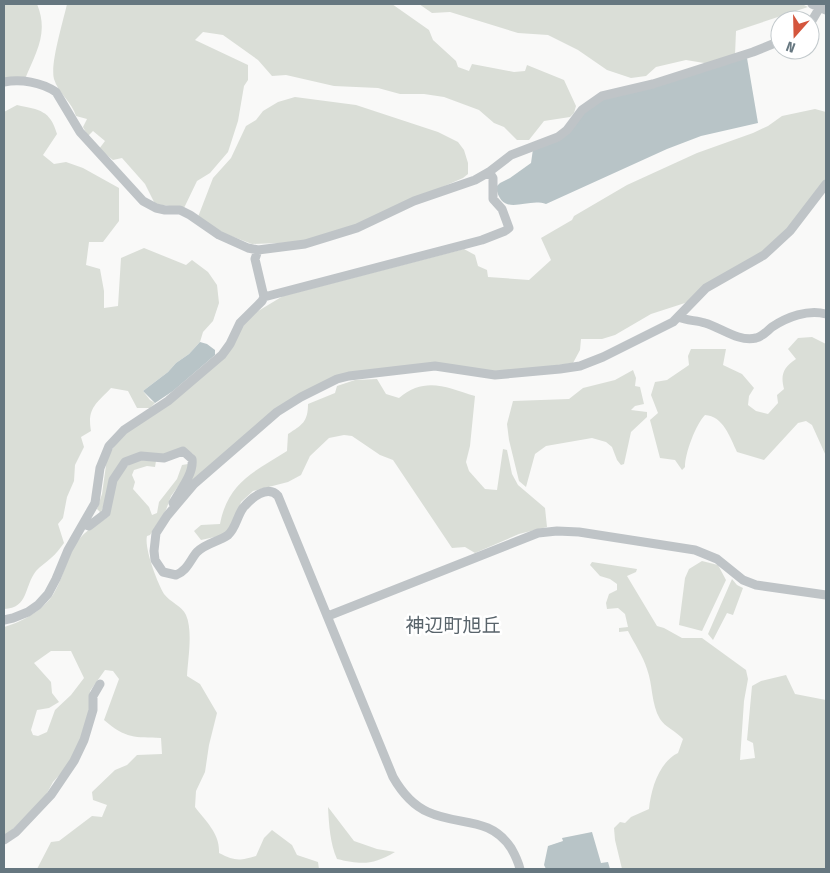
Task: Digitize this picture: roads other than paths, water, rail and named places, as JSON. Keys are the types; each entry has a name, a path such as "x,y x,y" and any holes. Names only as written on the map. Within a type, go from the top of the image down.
{"street":[{"path":"4,82 28,82 49,87 56,92 80,132 143,201 156,208 180,210 219,235 248,248 258,250 289,247 357,228 414,201 475,180 516,152 558,137 567,130 582,110 602,96 679,76 770,45"},
{"path":"4,620 28,612 48,594 68,550 95,503 100,468 109,446 124,430 168,401 222,355 230,344 240,323 264,297 482,240 505,231 509,228 502,209 494,199 493,178 489,172"},
{"path":"520,869 507,843 492,829 480,824 427,812 406,796 392,777 328,616 275,492 266,490 252,500 242,509 238,520 228,535 206,545 197,553 185,569 176,574 163,572 155,560 156,533 167,516 194,484 277,412 301,397 337,379 349,376 434,366 495,375 580,366 664,327 679,317 706,288 764,255 790,231 826,184"},
{"path":"258,250 255,258 264,297"},
{"path":"679,317 687,321 704,322 742,339 764,335 771,328 794,316 816,311 826,314"},
{"path":"84,524 89,526 106,513 113,480 125,462 141,456 164,458 183,451 192,459 193,465 190,473 173,503 176,507"},
{"path":"328,616 538,533 557,531 579,532 695,550 717,559 743,580 756,585 826,595"},
{"path":"4,840 16,832 51,795 74,761 84,740 92,710 93,696 100,684"}],"district":[{"name":"神辺町旭丘","path":"453,625"}]}
